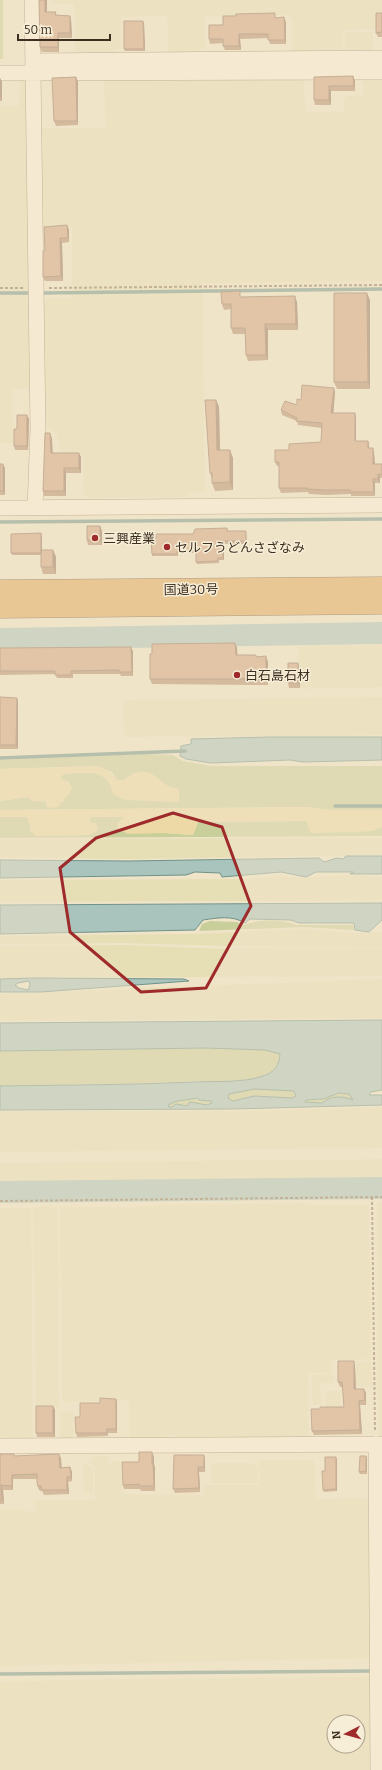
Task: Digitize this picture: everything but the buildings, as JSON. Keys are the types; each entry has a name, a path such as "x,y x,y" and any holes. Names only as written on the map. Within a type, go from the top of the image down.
{"highway":[{"name":"国道30号","path":"0,591 382,588"},
{"name":"国道30号","path":"0,607 382,603"}],"street":[{"path":"32,0 38,429 35,508"},
{"path":"0,73 33,67 382,58"},
{"path":"33,67 382,72"},
{"path":"0,508 382,505"},
{"path":"0,1446 378,1447 378,1770"}],"path":[{"path":"0,288 382,285"},
{"path":"0,1201 382,1197"},
{"path":"372,1198 378,1447"}],"highlighted area":[{"path":"173,813 222,827 251,906 206,988 141,992 70,932 60,868 96,838"}],"shaded area":[{"path":"51,0 382,0 382,12 374,12 375,29 342,30 343,54 292,52 292,21 288,15 205,17 206,49 202,49 198,54 169,54 167,16 121,17 121,49 115,49 116,53 79,53 75,50 74,4 54,4"},
{"path":"345,32 373,32 373,54 345,54"},
{"path":"382,78 382,281 202,283 205,492 189,493 185,497 88,498 85,496 83,491 83,454 60,454 57,435 51,429 43,428 42,305 46,302 46,298 72,298 72,227 41,227 40,128 106,128 104,79 302,79 304,84 306,113 344,111 343,102 347,96 363,95 363,79"},
{"path":"28,80 32,389 12,389 13,443 0,443 0,106 19,106 20,82"},
{"path":"382,645 382,687 299,689 298,646"},
{"path":"382,697 382,735 125,737 122,704 128,700"},
{"path":"382,838 382,855 128,859 0,857 0,839"},
{"path":"344,875 382,877 382,900 0,902 0,880 242,879 284,876 303,878"},
{"path":"305,929 354,933 382,932 382,947 226,946 123,943 0,944 0,936 195,934"},
{"path":"124,945 226,949 382,948 382,976 0,978 0,946"},
{"path":"382,979 382,1018 0,1021 0,994"},
{"path":"382,1107 382,1148 0,1152 0,1111 232,1111"},
{"path":"382,1159 382,1181 0,1184 0,1163"},
{"path":"382,1202 382,1437 380,1437 378,1429 377,1203"},
{"path":"305,1203 308,1205 369,1206 371,1359 332,1360 332,1373 308,1373 309,1439 174,1440 173,1434 167,1436 166,1438 130,1438 129,1400 62,1402 60,1207 125,1207 129,1210 131,1207 171,1205"},
{"path":"54,1206 58,1210 59,1408 36,1408 33,1211 35,1207"},
{"path":"0,1208 31,1209 33,1439 0,1439"},
{"path":"356,1362 371,1362 372,1387 356,1387"},
{"path":"334,1374 333,1382 320,1383 321,1405 313,1405 311,1375"},
{"path":"326,1391 341,1391 341,1413 326,1414"},
{"path":"74,1411 74,1441 60,1441 60,1412"},
{"path":"94,1456 109,1456 109,1467 111,1461 120,1461 123,1492 126,1494 204,1495 204,1485 260,1485 259,1461 261,1460 314,1460 316,1499 363,1498 369,1500 374,1658 0,1666 0,1510 22,1510 36,1513 35,1500 95,1500 95,1467 103,1467 94,1466 88,1461"},
{"path":"211,1463 252,1463 258,1469 258,1483 211,1483"},
{"path":"83,1465 88,1465 93,1469 93,1493 84,1493"},
{"path":"369,1677 373,1682 374,1770 0,1770 0,1682 111,1679"}],"green space":[{"path":"0,0 3,0 3,59 0,59"},
{"path":"143,754 173,755 183,761 211,766 382,766 382,810 331,810 306,807 0,810 0,801 27,797 33,801 63,802 65,797 70,793 69,782 62,780 60,777 64,773 96,773 106,778 112,786 179,802 179,789 167,786 151,774 124,780 117,780 112,772 94,766 0,769 0,760"},
{"path":"0,817 27,817 30,823 31,832 89,823 91,817 125,817 117,824 165,833 193,835 198,822 307,821 311,833 371,831 382,827 382,836 0,838"},
{"path":"270,920 296,925 353,925 354,930 303,927 199,931 202,924 210,921 237,922 244,925"},
{"path":"205,1048 265,1050 280,1053 280,1057 276,1067 268,1074 257,1078 240,1080 0,1086 0,1051"},
{"path":"255,1089 294,1091 296,1096 292,1098 254,1096 233,1101 228,1098 229,1094"},
{"path":"339,1093 349,1094 353,1100 328,1099 322,1103 305,1102 306,1100 323,1099"},
{"path":"198,1098 199,1100 211,1101 212,1103 207,1105 190,1102 187,1106 180,1105 169,1107 168,1104 177,1101"}],"sand":[{"path":"98,766 108,770 117,780 124,780 137,772 149,773 156,776 171,788 179,789 179,802 125,800 113,794 106,779 101,776 87,773 64,774 61,777 62,780 69,782 72,788 68,796 58,807 47,808 46,801 33,801 27,797 0,801 0,769"},
{"path":"306,807 331,810 382,810 382,827 371,831 311,833 306,821 198,822 193,835 165,833 128,834 118,829 117,824 124,817 91,817 89,822 96,823 98,830 90,835 35,836 27,817 0,817 0,810"}],"water":[{"path":"382,737 382,760 303,762 290,760 211,763 186,759 180,756 181,746 191,744 191,739"},
{"path":"346,856 382,856 382,874 316,872 306,877 281,872 222,877 220,873 195,872 186,875 0,878 0,860 129,861 319,858 324,862 337,858 343,859"},
{"path":"382,903 382,920 369,932 355,930 354,923 299,923 291,920 250,919 245,923 240,920 230,918 214,918 203,920 195,930 0,934 0,905"},
{"path":"0,979 184,979 189,981 41,992 0,992","holes":["29,981 30,985 28,990 19,988 15,985"]},
{"path":"382,1020 382,1090 371,1092 369,1095 382,1095 382,1105 234,1109 0,1110 0,1086 145,1084 247,1080 270,1073 278,1065 280,1054 265,1050 205,1048 0,1051 0,1023","holes":["255,1089 294,1091 296,1096 292,1098 254,1096 233,1101 228,1098 229,1094","339,1093 349,1094 353,1100 333,1097 322,1103 305,1102 306,1100 323,1099","198,1098 199,1100 211,1101 212,1103 207,1105 190,1102 187,1106 176,1104 169,1107 168,1105 177,1101"]}],"waterway":[{"path":"42,293 382,289"},
{"path":"0,293 31,293"},
{"path":"0,522 382,519"},
{"path":"0,639 382,633"},
{"path":"0,758 185,751"},
{"path":"335,806 382,806"},
{"path":"0,1192 382,1188"},
{"path":"0,1674 373,1671"}],"place":[{"name":"三興産業","path":"95,538"},
{"name":"セルフうどんさざなみ","path":"167,547"},
{"name":"白石島石材","path":"237,675"}]}
